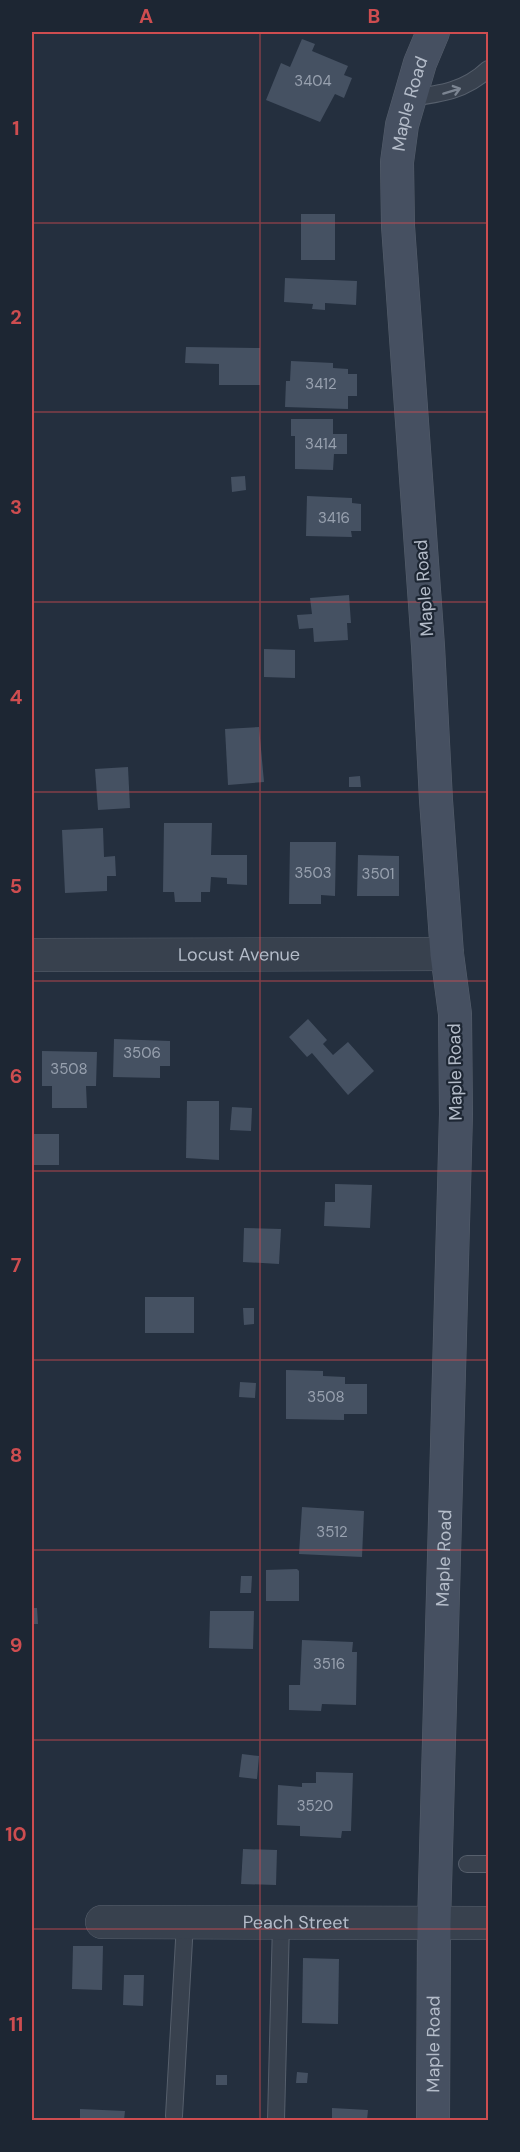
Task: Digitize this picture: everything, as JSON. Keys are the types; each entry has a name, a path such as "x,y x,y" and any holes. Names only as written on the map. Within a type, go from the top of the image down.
{"street":[{"name":"Maple Road","path":"433,32 409,98 397,162 398,226 447,954 455,1014 456,1137 434,1924 433,2121"},
{"name":"Locust Avenue","path":"32,955 447,954"},
{"name":"Peach Street","path":"102,1922 489,1923"}],"lane":[{"path":"409,98 452,92 477,80 489,69"},
{"path":"467,1864 489,1864"},
{"path":"174,2116 185,1923"},
{"path":"276,2121 281,1923"}],"building":[{"path":"302,39 315,44 312,51 348,66 344,75 352,78 344,98 335,94 320,122 266,100 281,63 290,67"},
{"path":"301,214 335,214 335,260 301,260"},
{"path":"285,278 357,281 356,305 325,303 325,310 312,309 313,304 284,302"},
{"path":"186,347 260,348 260,385 219,385 219,364 185,363"},
{"path":"291,361 333,363 333,368 348,369 348,374 357,374 357,396 348,396 348,409 285,407 286,381 290,381"},
{"path":"291,419 333,419 333,434 347,434 347,454 334,454 333,470 295,469 295,436 291,436"},
{"path":"245,476 246,490 232,492 231,477"},
{"path":"307,496 352,498 352,503 361,504 361,531 351,531 352,537 306,536"},
{"path":"349,595 351,623 347,623 348,640 314,642 313,628 299,629 297,615 312,614 310,598"},
{"path":"264,649 295,650 295,678 264,677"},
{"path":"259,727 264,782 228,785 225,729"},
{"path":"128,767 130,808 98,810 95,769"},
{"path":"360,776 361,787 349,787 349,777"},
{"path":"164,823 212,823 211,855 247,855 247,885 227,884 227,878 211,877 210,892 201,892 201,902 175,902 174,892 163,892"},
{"path":"103,828 104,857 115,856 116,876 107,876 107,891 65,893 62,830"},
{"path":"290,842 336,842 335,896 321,895 321,904 289,904"},
{"path":"358,855 399,856 399,896 357,896"},
{"path":"308,1019 327,1040 323,1044 333,1055 348,1042 374,1071 348,1095 312,1053 307,1057 289,1037"},
{"path":"114,1039 170,1041 170,1066 160,1066 160,1078 113,1077"},
{"path":"42,1051 97,1052 96,1086 86,1086 87,1108 52,1108 52,1086 42,1086"},
{"path":"187,1101 219,1101 219,1160 186,1158"},
{"path":"232,1107 252,1108 251,1131 230,1130"},
{"path":"32,1134 59,1134 59,1165 32,1165"},
{"path":"335,1184 372,1185 370,1228 324,1226 325,1202 335,1202"},
{"path":"244,1228 281,1229 279,1264 243,1262"},
{"path":"145,1297 194,1297 194,1333 145,1333"},
{"path":"243,1308 254,1308 254,1324 244,1325"},
{"path":"286,1370 323,1371 323,1376 345,1377 345,1384 367,1384 367,1414 344,1414 344,1420 286,1419"},
{"path":"240,1382 256,1383 255,1398 239,1397"},
{"path":"302,1507 364,1511 362,1557 299,1554"},
{"path":"297,1569 299,1571 299,1601 266,1601 266,1570"},
{"path":"241,1576 252,1576 251,1593 240,1593"},
{"path":"32,1608 37,1608 38,1624 32,1624"},
{"path":"210,1611 254,1611 253,1649 209,1648"},
{"path":"302,1640 353,1642 352,1652 357,1652 356,1705 322,1704 321,1711 289,1710 289,1685 300,1685"},
{"path":"242,1754 259,1756 257,1779 239,1777"},
{"path":"316,1772 353,1773 351,1831 342,1831 341,1838 300,1836 300,1826 277,1825 278,1785 302,1787 302,1783 316,1783"},
{"path":"243,1849 277,1850 276,1885 241,1884"},
{"path":"73,1946 103,1946 102,1990 72,1989"},
{"path":"303,1958 339,1959 338,2024 302,2023"},
{"path":"124,1975 144,1975 143,2006 123,2005"},
{"path":"297,2072 308,2073 307,2083 296,2083"},
{"path":"216,2075 227,2075 227,2085 216,2085"},
{"path":"332,2108 368,2110 367,2120 332,2120"},
{"path":"80,2109 125,2111 124,2120 80,2120"}]}
